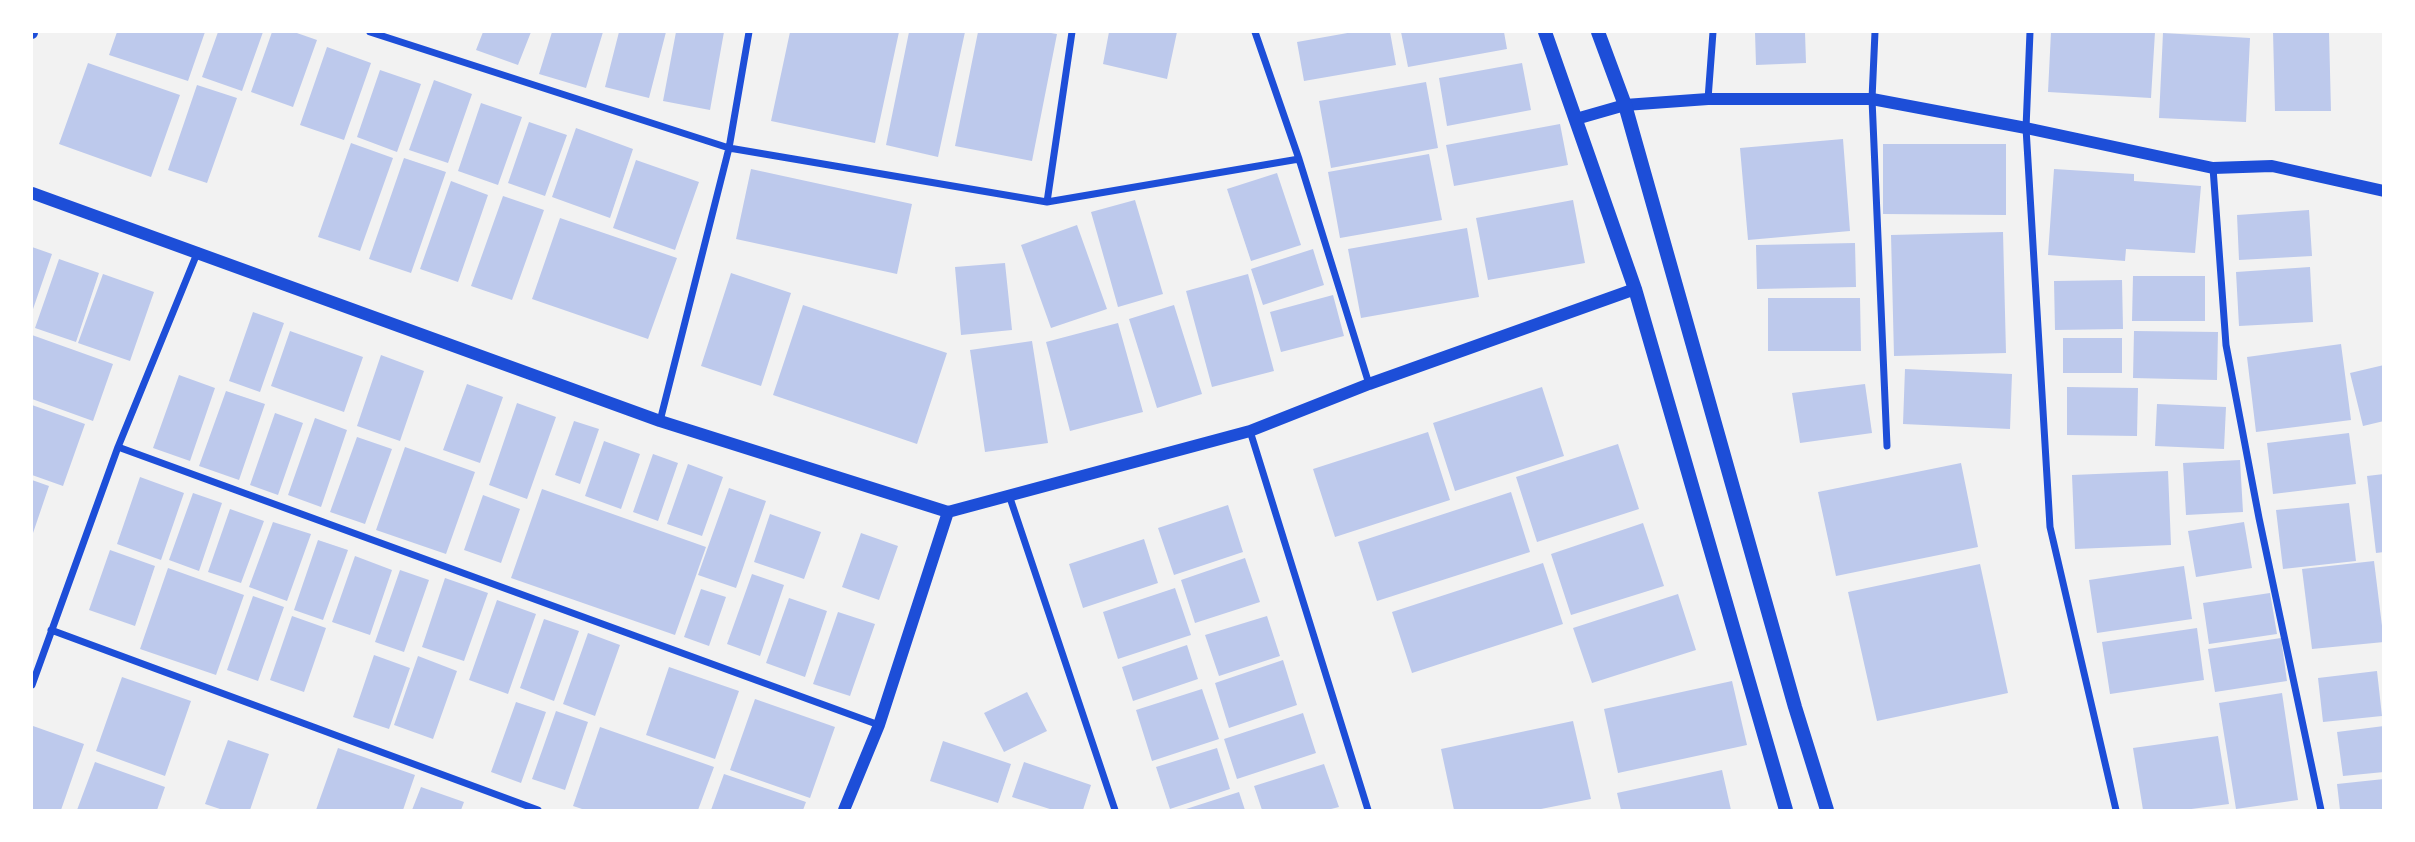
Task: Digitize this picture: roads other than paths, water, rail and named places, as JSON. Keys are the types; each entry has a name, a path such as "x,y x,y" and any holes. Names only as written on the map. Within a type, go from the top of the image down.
{"main road":[{"path":"1545,32 1635,289 1786,810"},
{"path":"1598,32 1625,105 1795,707 1827,810"}],"street":[{"path":"370,32 729,149 1047,202 1298,159"},
{"path":"660,421 729,149 749,32"},
{"path":"1047,202 1072,32"},
{"path":"1255,32 1369,384"},
{"path":"1708,99 1713,32"},
{"path":"1875,32 1872,99 1886,446"},
{"path":"2030,32 2026,128 2050,527 2116,810"},
{"path":"1576,119 1625,105 1708,99 1872,99 2026,128 2213,168 2272,166 2384,191"},
{"path":"2213,168 2226,345 2259,518 2321,810"},
{"path":"32,193 198,251 660,421 948,512 1250,431 1369,384 1635,289"},
{"path":"32,685 118,447 198,251"},
{"path":"1250,431 1368,810"},
{"path":"118,447 879,725"},
{"path":"1009,495 1115,810"},
{"path":"844,810 879,725 948,512"},
{"path":"51,630 538,810"}]}
